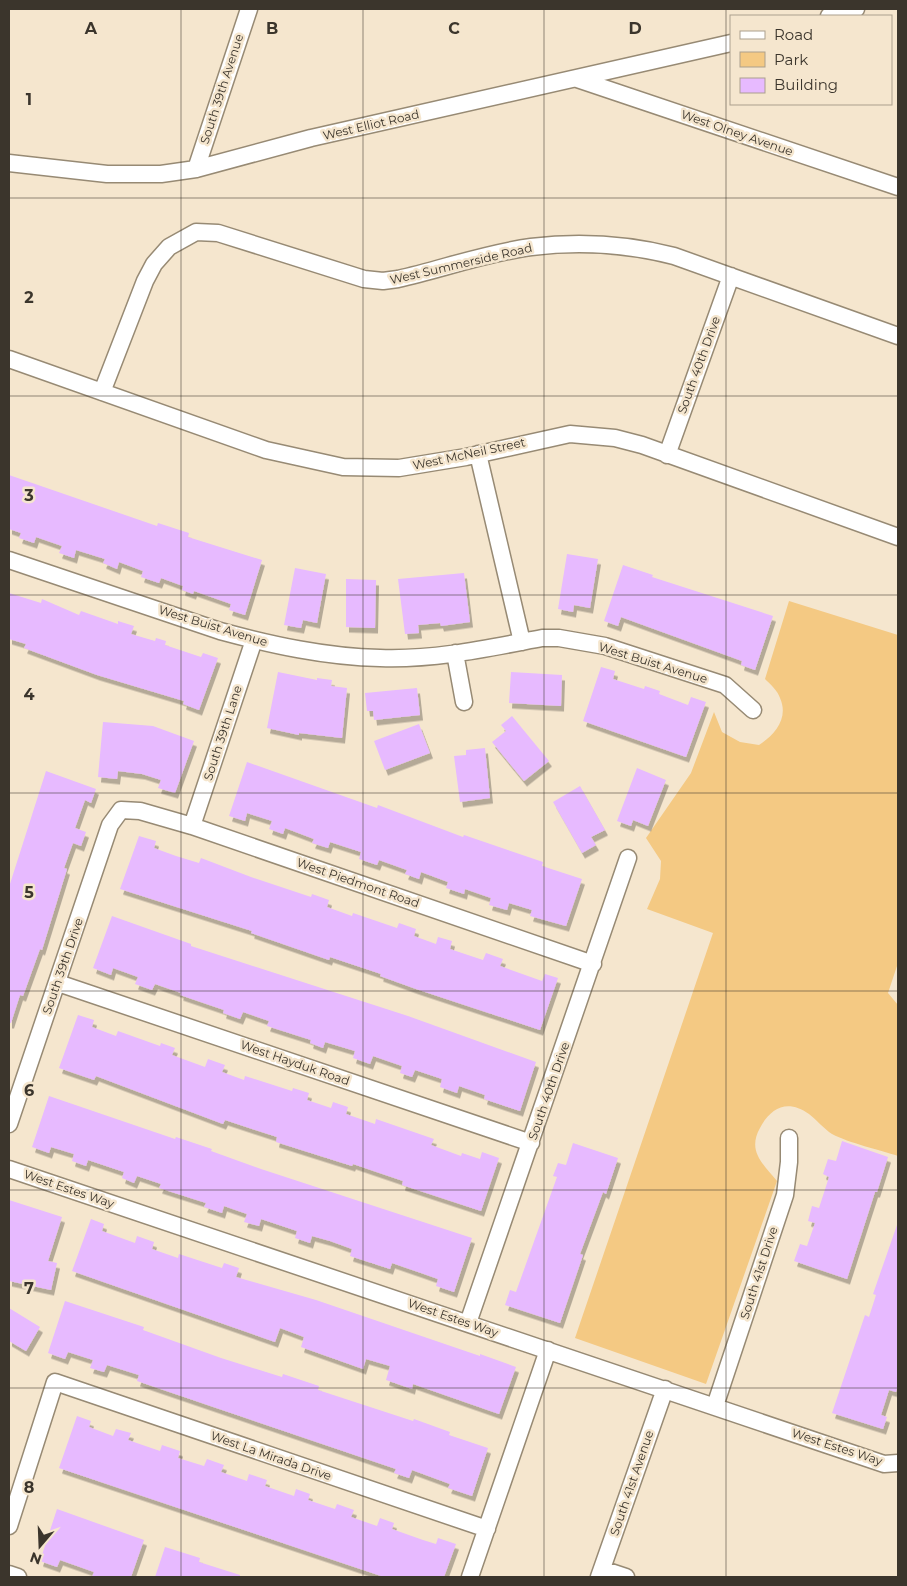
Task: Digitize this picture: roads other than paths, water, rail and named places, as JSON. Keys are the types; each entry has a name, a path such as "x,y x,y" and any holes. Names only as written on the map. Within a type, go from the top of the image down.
{"street":[{"name":"South 39th Avenue","path":"196,169 249,9"},
{"path":"833,15 856,9"},
{"name":"West Elliot Road","path":"9,163 107,174 161,174 196,169 311,138 730,43"},
{"name":"West Olney Avenue","path":"577,79 898,187"},
{"name":"West Summerside Road","path":"102,392 144,281 154,264 169,247 196,232 218,233 364,279 382,281 406,278 495,254 530,247 578,244 614,245 674,256 898,336"},
{"name":"South 40th Drive","path":"667,455 730,276"},
{"name":"West McNeil Street","path":"9,359 266,450 343,467 399,468 478,454 570,434 616,438 898,537"},
{"path":"478,454 522,642"},
{"name":"West Buist Avenue","path":"9,560 254,640 321,653 381,658 455,653 559,638 604,646 725,686 753,710"},
{"name":"South 39th Lane","path":"192,826 254,640"},
{"path":"455,653 464,702"},
{"name":"West Piedmont Road","path":"120,810 140,811 192,826 593,964"},
{"name":"South 39th Drive","path":"9,1124 110,825 120,810"},
{"name":"South 40th Drive","path":"468,1323 628,858"},
{"name":"West Hayduk Road","path":"58,982 531,1144"},
{"name":"South 41st Drive","path":"715,1406 785,1195 789,1162 789,1138"},
{"name":"West Estes Way","path":"9,1169 884,1464 898,1463"},
{"path":"470,1577 548,1350"},
{"name":"West La Mirada Drive","path":"9,1526 55,1382 486,1529"},
{"name":"South 41st Avenue","path":"601,1573 664,1389"},
{"path":"601,1573 626,1577"},
{"path":"9,1574 18,1577"}]}
